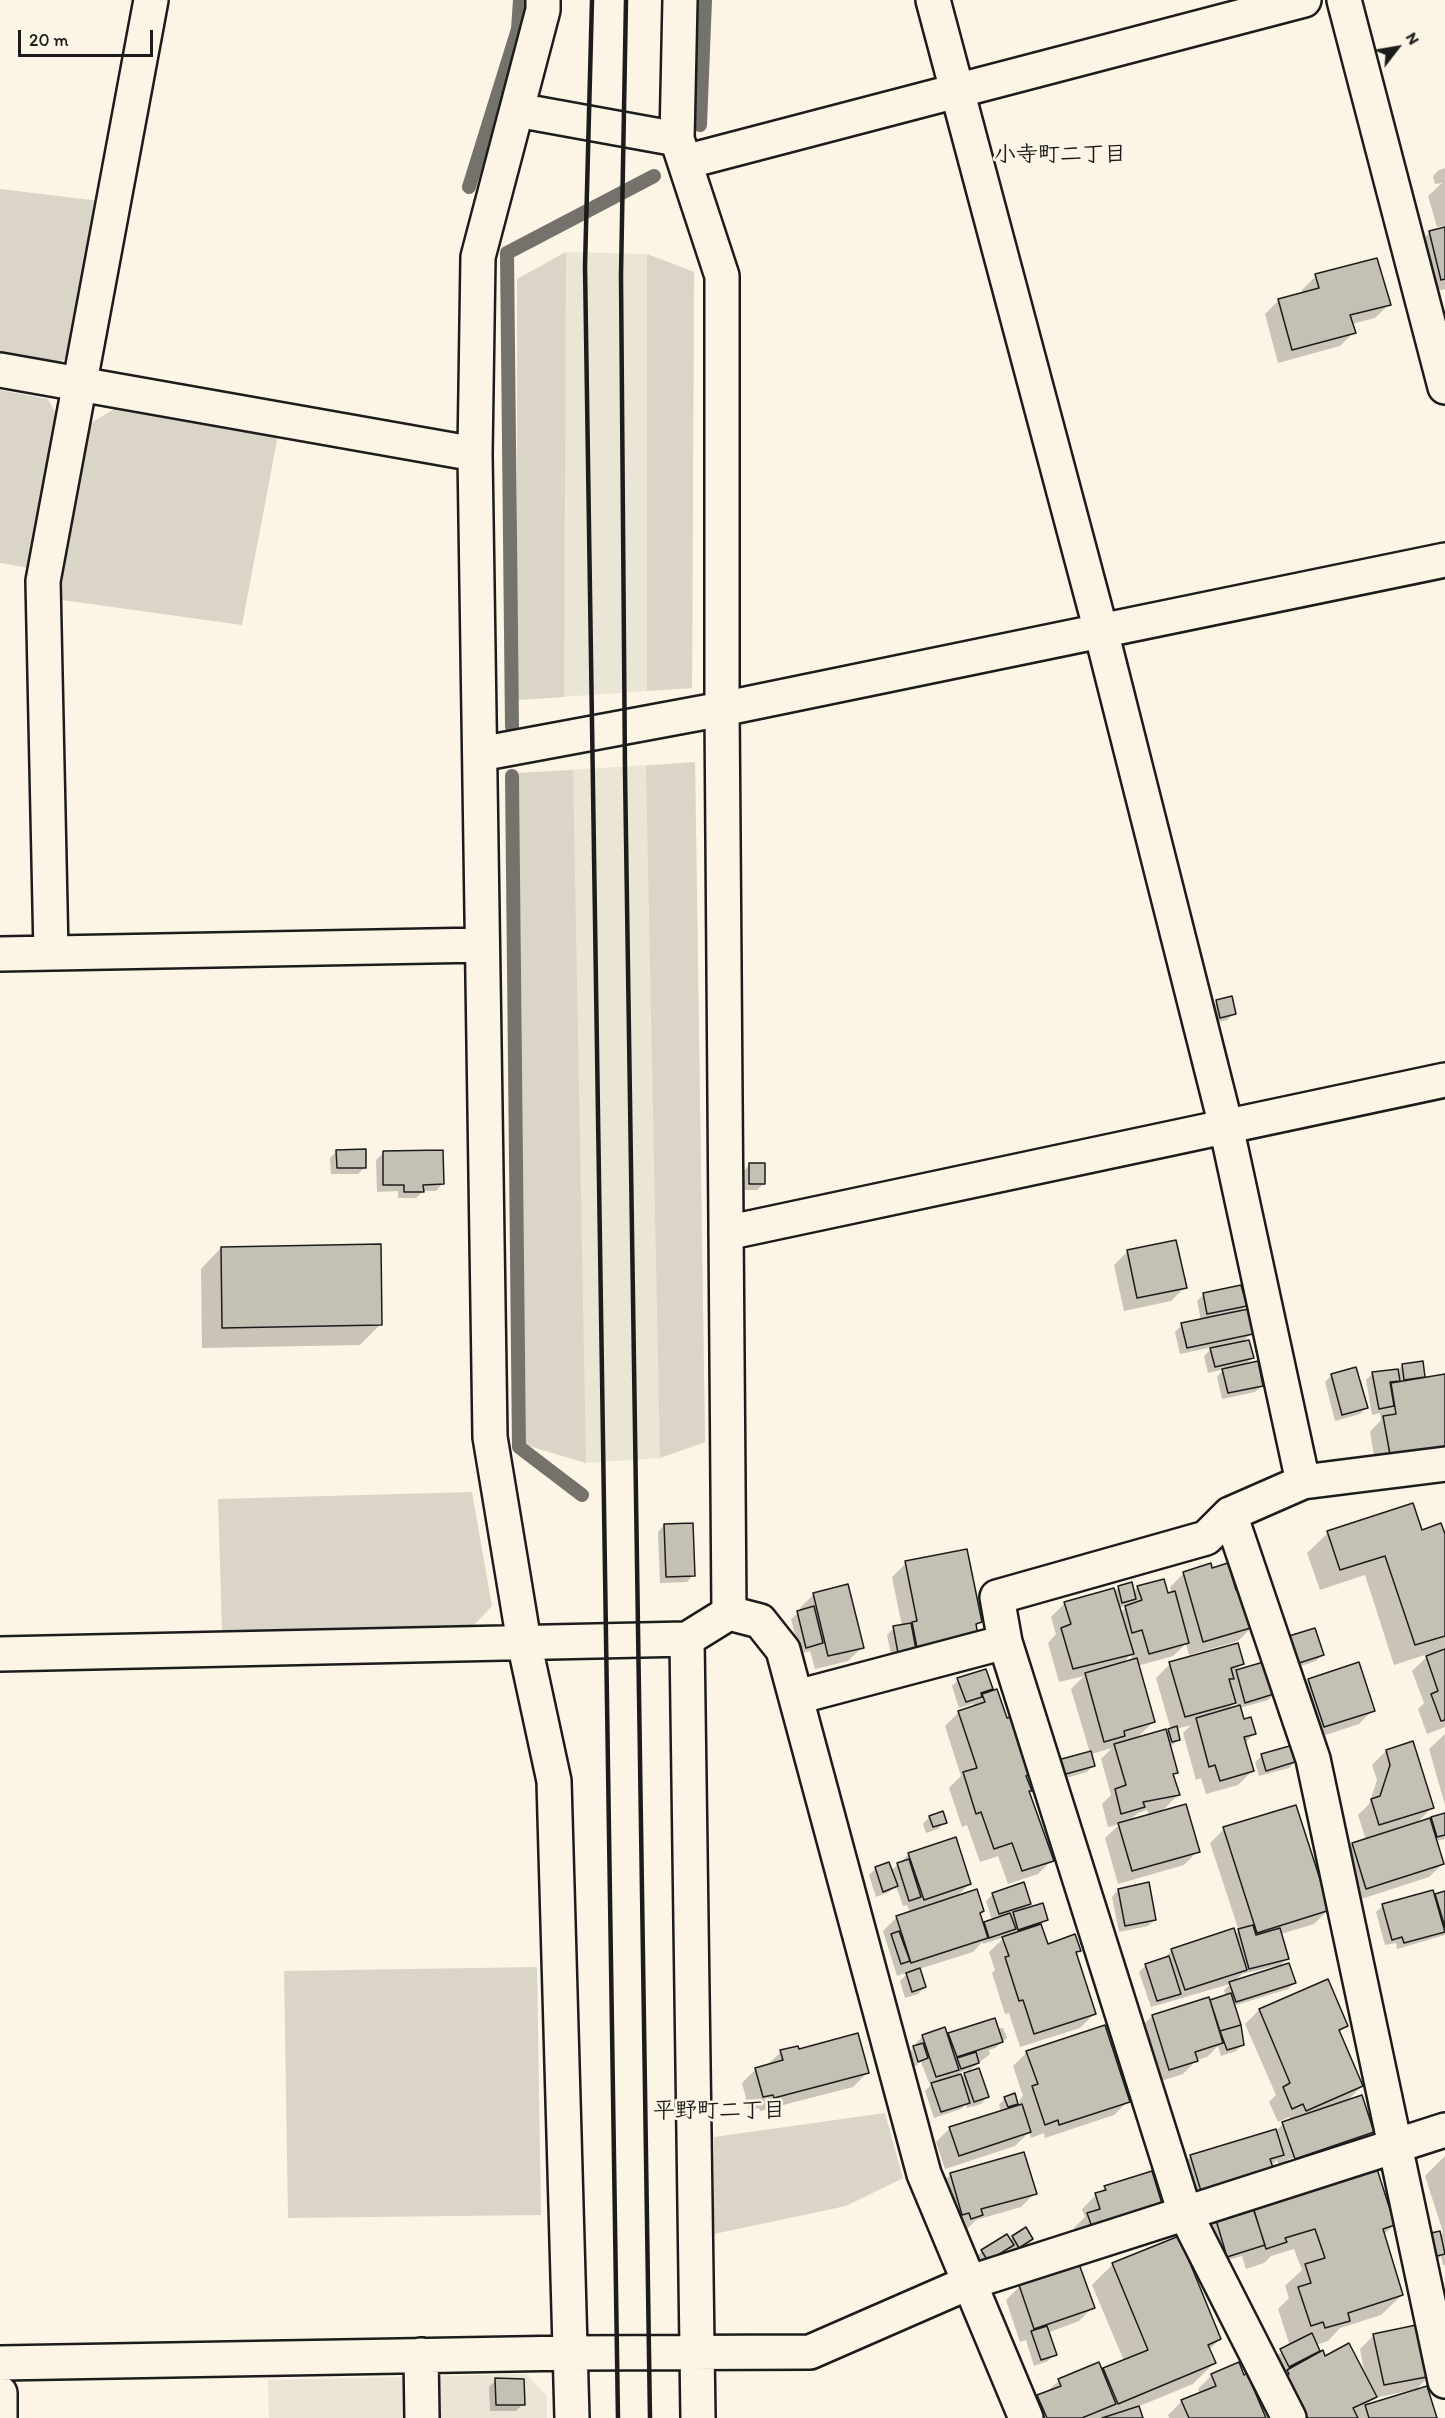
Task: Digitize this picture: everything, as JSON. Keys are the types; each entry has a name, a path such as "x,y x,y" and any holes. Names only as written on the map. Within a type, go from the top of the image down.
{"street":[{"path":"51,953 43,581 151,0"},
{"path":"543,0 543,10 478,257 475,454 490,1437 524,1642 554,1781 572,2418"},
{"path":"680,0 681,151 722,276 722,709 729,1613"},
{"path":"933,0 1101,631 1226,1126 1303,1482"},
{"path":"517,110 681,151 957,91 1304,0"},
{"path":"1344,0 1445,387"},
{"path":"0,370 475,454"},
{"path":"480,754 722,709 1445,560"},
{"path":"0,954 482,945"},
{"path":"726,1233 1445,1080"},
{"path":"1289,2418 1185,2213 1005,1642 997,1597 1206,1538 1230,1514 1303,1482 1445,1464"},
{"path":"1230,1514 1313,1759 1445,2380"},
{"path":"0,1654 687,1639 729,1613 760,1621 783,1650 797,1697 924,2174 1026,2418"},
{"path":"687,1639 698,2418"},
{"path":"797,1697 1005,1642"},
{"path":"0,2363 421,2355 810,2352 968,2283 1445,2130"},
{"path":"421,2355 422,2418"},
{"path":"0,2393 0,2418"}],"shaded area":[{"path":"0,189 100,201 71,355 55,365 0,354"},
{"path":"566,252 647,254 694,272 692,688 517,700 517,279"},
{"path":"566,252 564,697 517,700 517,279"},
{"path":"647,254 694,272 692,688 647,691"},
{"path":"0,390 48,399 60,421 29,568 0,563"},
{"path":"116,408 278,435 242,625 62,600 62,580 91,423"},
{"path":"695,762 705,1442 660,1458 586,1463 526,1445 519,773"},
{"path":"695,762 705,1442 660,1458 646,766"},
{"path":"573,770 586,1463 526,1445 519,773"},
{"path":"472,1492 492,1606 471,1628 222,1632 218,1499"},
{"path":"537,1967 541,2215 288,2218 284,1971"},
{"path":"885,2113 903,2178 846,2206 714,2234 714,2137"},
{"path":"526,2374 547,2396 547,2418 269,2418 268,2380"}],"building":[{"path":"1445,227 1445,279 1441,280 1429,231"},
{"path":"1377,258 1391,305 1350,315 1356,333 1292,350 1278,299 1319,288 1315,274"},
{"path":"1232,996 1236,1014 1220,1018 1216,1000"},
{"path":"366,1149 366,1168 337,1168 336,1150"},
{"path":"443,1150 444,1184 423,1185 424,1192 404,1192 404,1185 383,1185 383,1151"},
{"path":"749,1163 765,1163 765,1184 749,1184"},
{"path":"1176,1240 1187,1288 1137,1298 1127,1250"},
{"path":"381,1244 382,1325 222,1328 221,1247"},
{"path":"1241,1285 1247,1306 1207,1314 1203,1293"},
{"path":"1248,1309 1253,1334 1187,1348 1181,1323"},
{"path":"1249,1340 1254,1358 1215,1367 1210,1348"},
{"path":"1258,1361 1263,1386 1228,1393 1222,1369"},
{"path":"1423,1361 1425,1377 1404,1380 1402,1364"},
{"path":"1356,1367 1368,1408 1342,1415 1331,1374"},
{"path":"1398,1369 1400,1381 1390,1382 1394,1406 1379,1409 1372,1372"},
{"path":"1445,1374 1445,1451 1391,1460 1383,1416 1396,1414 1391,1383"},
{"path":"1413,1503 1422,1530 1441,1523 1445,1534 1445,1636 1415,1645 1385,1556 1340,1570 1327,1531"},
{"path":"693,1523 695,1576 666,1577 664,1524"},
{"path":"967,1549 982,1622 976,1624 978,1636 917,1648 912,1622 917,1621 905,1561"},
{"path":"1211,1563 1212,1568 1228,1563 1236,1590 1242,1589 1254,1627 1203,1642 1183,1572"},
{"path":"1164,1579 1168,1593 1175,1591 1189,1643 1149,1654 1142,1630 1132,1633 1125,1606 1142,1600 1137,1586"},
{"path":"1132,1582 1136,1599 1122,1603 1118,1586"},
{"path":"848,1584 864,1648 828,1656 813,1593"},
{"path":"1114,1588 1134,1654 1073,1669 1061,1628 1071,1624 1064,1602"},
{"path":"814,1606 823,1643 806,1648 797,1611"},
{"path":"911,1623 916,1649 898,1653 893,1626"},
{"path":"1315,1628 1324,1655 1299,1663 1289,1636"},
{"path":"1238,1643 1244,1664 1231,1668 1234,1679 1229,1679 1236,1703 1185,1717 1169,1662"},
{"path":"1445,1649 1445,1720 1441,1721 1431,1694 1438,1691 1426,1656"},
{"path":"1137,1658 1155,1722 1124,1731 1125,1736 1104,1742 1085,1673"},
{"path":"1267,1661 1277,1693 1245,1703 1236,1670"},
{"path":"1359,1662 1375,1711 1324,1727 1308,1679"},
{"path":"986,1669 993,1689 981,1693 982,1697 966,1702 957,1678"},
{"path":"997,1689 1007,1718 1011,1717 1030,1774 1026,1776 1032,1791 1029,1791 1054,1861 1022,1871 1012,1843 994,1849 981,1812 976,1814 963,1772 977,1768 958,1711 985,1702 982,1694"},
{"path":"1240,1705 1244,1719 1251,1717 1256,1734 1244,1737 1254,1771 1220,1781 1215,1765 1209,1767 1196,1718"},
{"path":"1177,1726 1180,1740 1172,1742 1168,1729"},
{"path":"1166,1729 1178,1773 1173,1774 1180,1795 1143,1802 1145,1807 1121,1814 1115,1789 1126,1785 1114,1744"},
{"path":"1413,1741 1434,1808 1379,1825 1371,1799 1380,1796 1390,1765 1386,1750"},
{"path":"1293,1745 1298,1761 1266,1771 1261,1754"},
{"path":"1091,1751 1095,1766 1062,1775 1058,1760"},
{"path":"1186,1804 1200,1852 1132,1871 1118,1823"},
{"path":"1296,1805 1330,1910 1257,1933 1223,1827"},
{"path":"943,1811 947,1823 933,1827 929,1816"},
{"path":"1445,1813 1445,1835 1437,1837 1431,1817"},
{"path":"1430,1818 1444,1864 1366,1889 1352,1843"},
{"path":"956,1837 971,1884 924,1900 908,1853"},
{"path":"909,1859 921,1897 909,1901 897,1863"},
{"path":"889,1862 898,1886 883,1892 875,1867"},
{"path":"1024,1882 1031,1904 999,1914 992,1893"},
{"path":"1149,1882 1156,1920 1125,1926 1118,1889"},
{"path":"977,1889 984,1911 980,1913 988,1938 911,1963 896,1916"},
{"path":"1433,1890 1445,1932 1404,1943 1402,1937 1392,1940 1382,1904"},
{"path":"1445,1891 1445,1927 1435,1894"},
{"path":"1043,1903 1048,1920 1018,1930 1013,1912"},
{"path":"1010,1913 1016,1929 989,1938 984,1922"},
{"path":"1041,1924 1048,1944 1075,1934 1081,1951 1076,1952 1096,2014 1034,2034 1023,2000 1019,2001 1005,1957 1009,1956 1002,1937"},
{"path":"1253,1925 1256,1935 1280,1928 1289,1959 1249,1969 1238,1929"},
{"path":"1234,1928 1247,1970 1185,1990 1171,1949"},
{"path":"899,1931 910,1961 901,1964 891,1934"},
{"path":"1169,1956 1181,1994 1157,2001 1145,1964"},
{"path":"1289,1963 1296,1983 1236,2002 1229,1982"},
{"path":"920,1968 926,1987 912,1992 906,1973"},
{"path":"1328,1979 1348,2026 1339,2030 1363,2086 1306,2111 1303,2104 1292,2109 1283,2087 1290,2083 1259,2009"},
{"path":"1231,1993 1241,2025 1220,2031 1210,2000"},
{"path":"1209,1997 1223,2043 1195,2052 1198,2061 1169,2070 1152,2015"},
{"path":"995,2018 1003,2042 957,2057 948,2033"},
{"path":"1105,2025 1130,2102 1059,2125 1058,2120 1045,2125 1032,2086 1038,2084 1026,2051"},
{"path":"1241,2025 1244,2045 1227,2050 1220,2031"},
{"path":"945,2027 959,2070 936,2077 922,2035"},
{"path":"858,2033 869,2073 774,2098 773,2095 763,2097 755,2068 783,2060 780,2050 798,2046 799,2049"},
{"path":"923,2043 928,2058 918,2062 913,2046"},
{"path":"976,2052 979,2063 961,2069 957,2058"},
{"path":"979,2068 989,2097 974,2102 964,2073"},
{"path":"961,2074 970,2103 941,2112 931,2083"},
{"path":"1015,2093 1018,2104 1008,2107 1004,2097"},
{"path":"1362,2095 1374,2132 1295,2159 1282,2122"},
{"path":"1022,2104 1031,2132 959,2156 949,2127"},
{"path":"1276,2129 1284,2155 1270,2159 1273,2168 1201,2191 1190,2155"},
{"path":"1024,2152 1037,2194 981,2209 983,2215 971,2219 969,2213 962,2215 950,2173"},
{"path":"1377,2169 1395,2225 1383,2229 1403,2295 1348,2313 1350,2321 1325,2328 1323,2322 1311,2326 1298,2287 1311,2283 1305,2264 1325,2258 1315,2229 1285,2238 1287,2242 1266,2249 1253,2207"},
{"path":"1152,2171 1163,2207 1093,2230 1087,2213 1100,2209 1095,2193 1106,2190 1104,2186"},
{"path":"1253,2208 1265,2245 1227,2257 1216,2220"},
{"path":"1026,2227 1033,2239 1019,2248 1012,2236"},
{"path":"1440,2231 1445,2254 1433,2257 1427,2234"},
{"path":"1007,2234 1014,2245 988,2261 981,2250"},
{"path":"1179,2236 1221,2339 1208,2345 1216,2363 1118,2404 1103,2368 1148,2350 1112,2263"},
{"path":"1079,2264 1095,2308 1034,2329 1019,2285"},
{"path":"1421,2324 1432,2376 1384,2385 1373,2334"},
{"path":"1047,2326 1057,2355 1041,2360 1031,2331"},
{"path":"1312,2333 1320,2351 1289,2367 1280,2349"},
{"path":"1349,2343 1377,2397 1353,2408 1358,2418 1306,2418 1285,2377 1289,2374 1287,2370 1323,2350 1325,2356"},
{"path":"1099,2362 1116,2404 1082,2418 1047,2418 1037,2395 1061,2386 1058,2379"},
{"path":"1239,2362 1244,2375 1247,2373 1266,2418 1189,2418 1181,2400 1216,2386 1211,2374"},
{"path":"495,2378 524,2379 525,2405 496,2405"},
{"path":"1427,2386 1437,2418 1369,2418 1365,2405"},
{"path":"1139,2406 1143,2418 1102,2418"}],"waterway":[{"path":"469,187 518,29 520,0"},
{"path":"700,125 705,0"},
{"path":"512,727 507,253 654,176"},
{"path":"512,776 519,1447 582,1495"}],"railway":[{"path":"592,0 585,266 618,2418"},
{"path":"626,0 621,275 625,771 650,2418"}],"district":[{"name":"小寺町二丁目","path":"1060,155"},
{"name":"平野町二丁目","path":"719,2111"}]}
